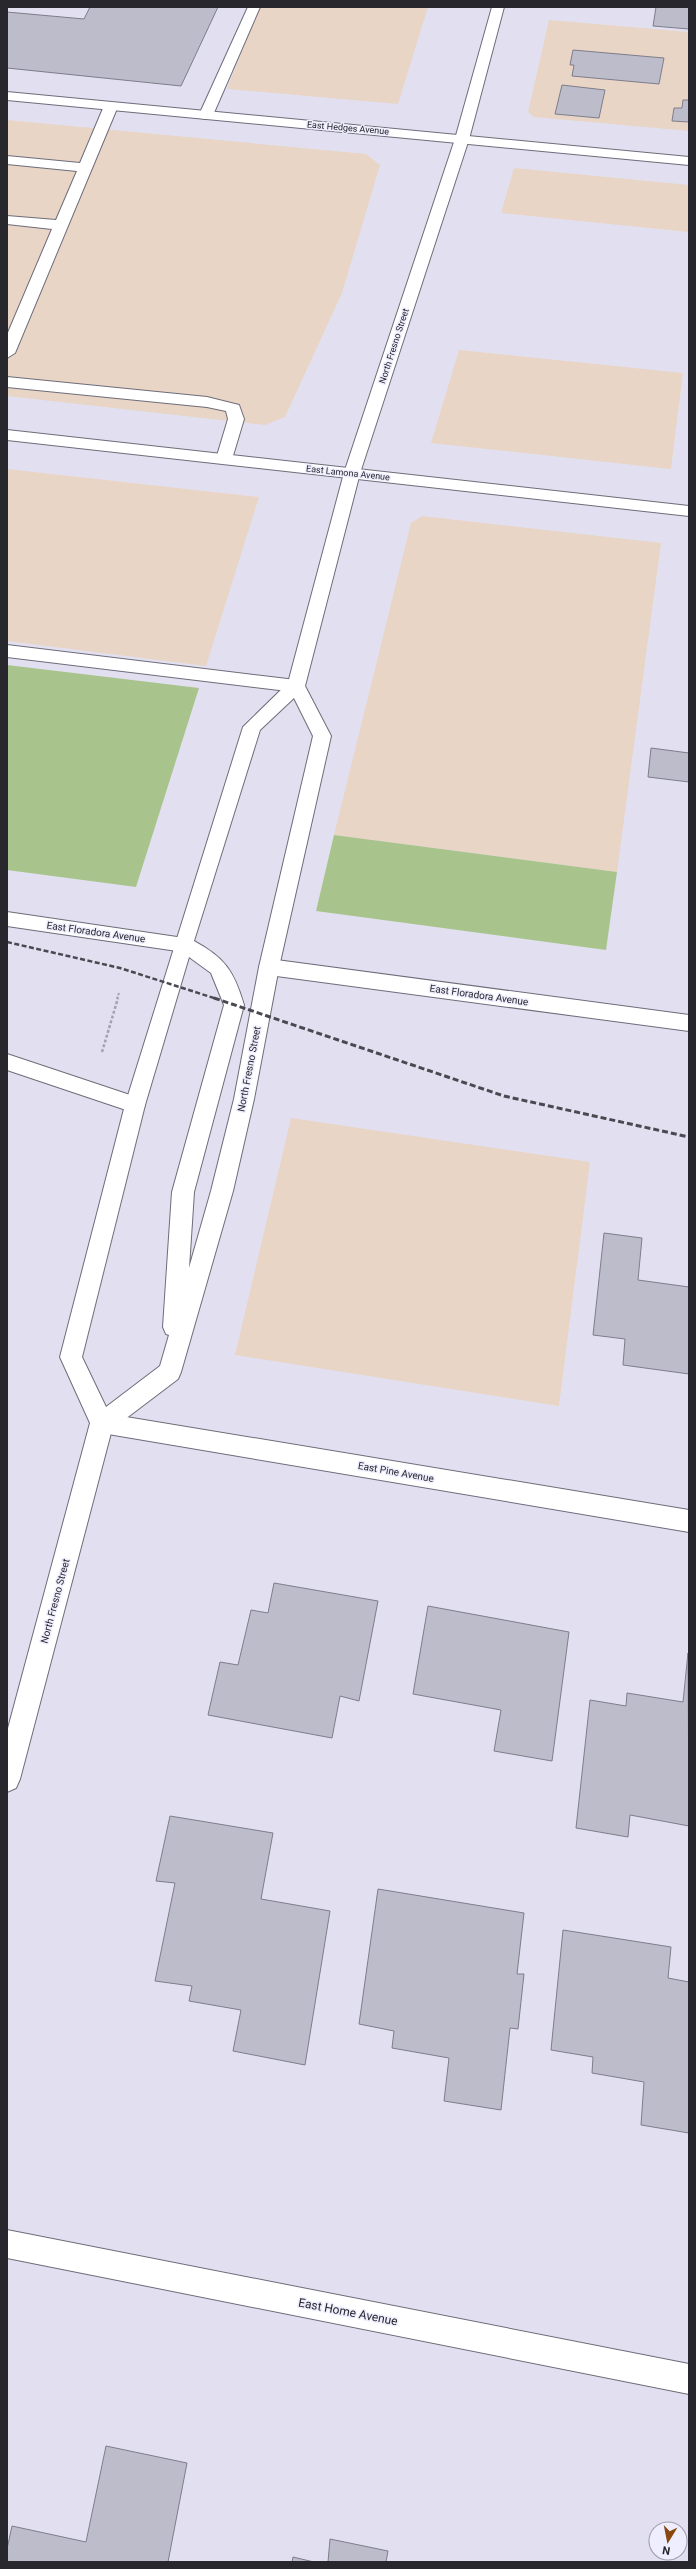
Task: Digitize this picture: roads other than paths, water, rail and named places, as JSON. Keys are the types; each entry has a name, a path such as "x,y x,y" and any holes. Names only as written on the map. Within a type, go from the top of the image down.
{"main road":[{"path":"206,115 254,7"},
{"name":"North Fresno Street","path":"170,1372 224,1184 244,1099 269,967 322,736 296,686 352,473 462,139 498,7"},
{"name":"East Hedges Avenue","path":"7,96 689,161"},
{"path":"7,353 111,106"},
{"path":"7,160 84,168"},
{"path":"7,220 60,225"},
{"path":"7,382 207,402 233,408 236,419 224,459"},
{"name":"East Lamona Avenue","path":"7,435 689,511"},
{"path":"7,650 296,686"},
{"path":"184,945 215,962 228,983 234,1005 183,1192 170,1372 102,1423 71,1357 135,1105 170,983 184,945 252,728 296,686"},
{"name":"East Floradora Avenue","path":"7,919 184,945"},
{"name":"East Floradora Avenue","path":"269,967 689,1023"},
{"path":"7,1062 135,1105"},
{"name":"North Fresno Street","path":"7,1779 102,1423"},
{"name":"East Pine Avenue","path":"102,1423 689,1522"},
{"name":"East Home Avenue","path":"7,2244 689,2379"}],"railway":[{"path":"7,942 120,968 216,999"},
{"path":"216,999 504,1096 689,1137"}]}
